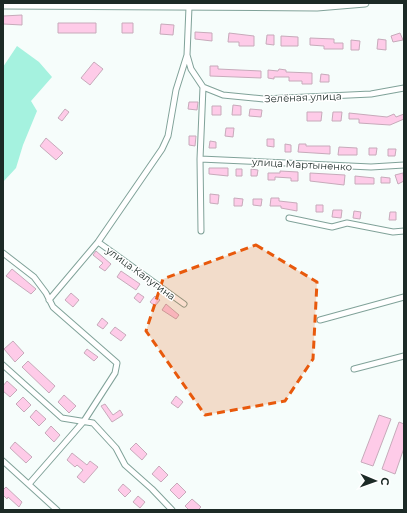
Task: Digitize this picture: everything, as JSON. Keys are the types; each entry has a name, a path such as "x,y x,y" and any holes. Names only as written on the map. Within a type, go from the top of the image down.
{"main road":[{"path":"3,4 189,7 317,7 365,3"}],"street":[{"path":"189,7 188,54 191,70 203,87 200,159 201,231"},
{"path":"49,300 98,242 162,149 168,136 176,90 188,54"},
{"name":"Зелёная улица","path":"203,87 223,95 264,99 371,94 404,88"},
{"name":"улица Мартыненко","path":"200,159 371,167 404,165"},
{"path":"289,218 332,227 347,223 393,232 404,231"},
{"name":"улица Калугина","path":"98,242 184,304"},
{"path":"3,253 34,277 53,306 118,363 115,373 84,421 29,484"},
{"path":"320,320 404,297"},
{"path":"354,369 404,356"},
{"path":"3,365 62,418 93,423 102,431 116,448 125,465 152,488 172,510"},
{"path":"3,461 57,510"}],"highlighted area":[{"path":"256,245 317,282 313,359 285,401 205,415 146,331 163,279"}],"green space":[{"path":"17,46 39,62 52,77 31,101 37,111 23,145 16,168 3,182 3,67"}],"building":[{"path":"22,15 22,25 3,24 3,16"},
{"path":"58,23 96,23 96,33 58,33"},
{"path":"122,23 133,23 133,33 122,33"},
{"path":"161,24 174,25 173,35 160,34"},
{"path":"195,32 212,33 212,41 195,39"},
{"path":"229,33 254,36 254,46 239,46 239,42 228,42"},
{"path":"400,33 403,40 393,42 391,36"},
{"path":"267,35 274,35 274,45 266,44"},
{"path":"281,36 298,37 298,46 281,46"},
{"path":"310,38 334,39 334,43 343,43 343,49 324,49 324,46 310,45"},
{"path":"378,39 386,40 386,50 377,49"},
{"path":"351,40 360,41 359,50 351,50"},
{"path":"94,62 103,69 90,85 81,78"},
{"path":"210,66 218,66 218,69 261,71 261,78 210,76"},
{"path":"279,69 286,70 286,72 312,73 312,84 302,84 302,81 289,81 289,77 274,77 274,79 268,78 268,70 278,71"},
{"path":"321,74 329,75 329,82 320,82"},
{"path":"189,102 198,102 197,110 188,109"},
{"path":"233,105 241,106 241,115 232,115"},
{"path":"212,106 221,106 221,115 212,115"},
{"path":"65,109 69,112 62,121 58,118"},
{"path":"250,109 262,110 261,117 249,116"},
{"path":"307,112 322,112 321,121 307,121"},
{"path":"333,112 342,112 341,121 332,121"},
{"path":"349,113 387,117 394,114 396,117 404,114 404,119 390,125 359,123 359,119 349,119"},
{"path":"226,128 234,128 233,137 225,136"},
{"path":"189,136 196,136 195,146 189,145"},
{"path":"46,138 63,153 56,160 40,146"},
{"path":"267,139 274,139 274,147 267,146"},
{"path":"210,141 216,142 216,148 209,148"},
{"path":"285,144 291,145 291,152 285,152"},
{"path":"299,144 306,144 306,146 330,146 330,154 298,152"},
{"path":"339,147 357,148 357,155 338,155"},
{"path":"369,148 377,148 376,155 369,155"},
{"path":"388,149 396,149 395,156 388,156"},
{"path":"209,168 228,168 228,176 209,174"},
{"path":"236,169 242,169 242,176 236,176"},
{"path":"251,169 258,170 257,176 251,176"},
{"path":"280,171 298,172 298,181 291,181 291,178 275,177 275,180 268,180 268,173 280,173"},
{"path":"310,173 345,175 344,185 310,181"},
{"path":"403,173 404,181 398,184 395,175"},
{"path":"355,176 374,178 374,184 355,184"},
{"path":"381,177 390,178 390,183 381,183"},
{"path":"210,194 219,195 218,204 210,203"},
{"path":"234,198 243,199 242,206 234,206"},
{"path":"271,198 279,198 279,201 297,203 297,211 281,208 281,206 270,206"},
{"path":"253,199 262,199 261,206 253,205"},
{"path":"316,205 323,205 323,212 316,212"},
{"path":"333,210 342,210 341,218 332,217"},
{"path":"354,211 361,212 360,219 353,218"},
{"path":"390,212 396,212 396,220 389,220"},
{"path":"96,251 111,264 105,271 99,267 103,263 93,255"},
{"path":"12,269 36,289 31,294 6,276"},
{"path":"121,271 140,284 136,290 117,277"},
{"path":"71,293 79,300 73,307 65,300"},
{"path":"138,293 144,297 140,303 134,298"},
{"path":"155,296 160,300 155,306 150,302"},
{"path":"166,304 179,315 176,319 162,310"},
{"path":"102,318 108,323 103,329 97,325"},
{"path":"115,327 126,335 121,341 110,333"},
{"path":"13,341 24,353 15,362 4,349"},
{"path":"87,349 98,357 94,361 84,353"},
{"path":"28,361 55,386 49,393 22,367"},
{"path":"7,381 17,390 10,397 3,391 3,386"},
{"path":"64,395 76,406 69,413 58,402"},
{"path":"176,396 183,402 178,408 171,403"},
{"path":"23,397 31,405 24,412 16,404"},
{"path":"105,404 113,415 120,410 123,415 112,422 101,406"},
{"path":"36,410 46,419 39,426 30,417"},
{"path":"379,415 391,419 373,466 361,462"},
{"path":"399,422 404,424 404,448 395,474 382,469"},
{"path":"51,426 60,435 54,442 45,433"},
{"path":"15,442 32,457 26,463 10,448"},
{"path":"136,443 147,454 142,460 130,449"},
{"path":"72,453 87,465 90,461 98,467 84,483 77,477 83,470 77,465 75,467 67,460"},
{"path":"159,466 168,475 161,482 152,474"},
{"path":"177,483 186,492 179,499 170,490"},
{"path":"123,484 131,491 125,497 118,490"},
{"path":"6,487 22,502 19,507 8,497 7,499 3,495 3,490"},
{"path":"138,496 145,502 140,508 133,502"},
{"path":"192,499 201,507 198,510 189,510 185,506"}]}
